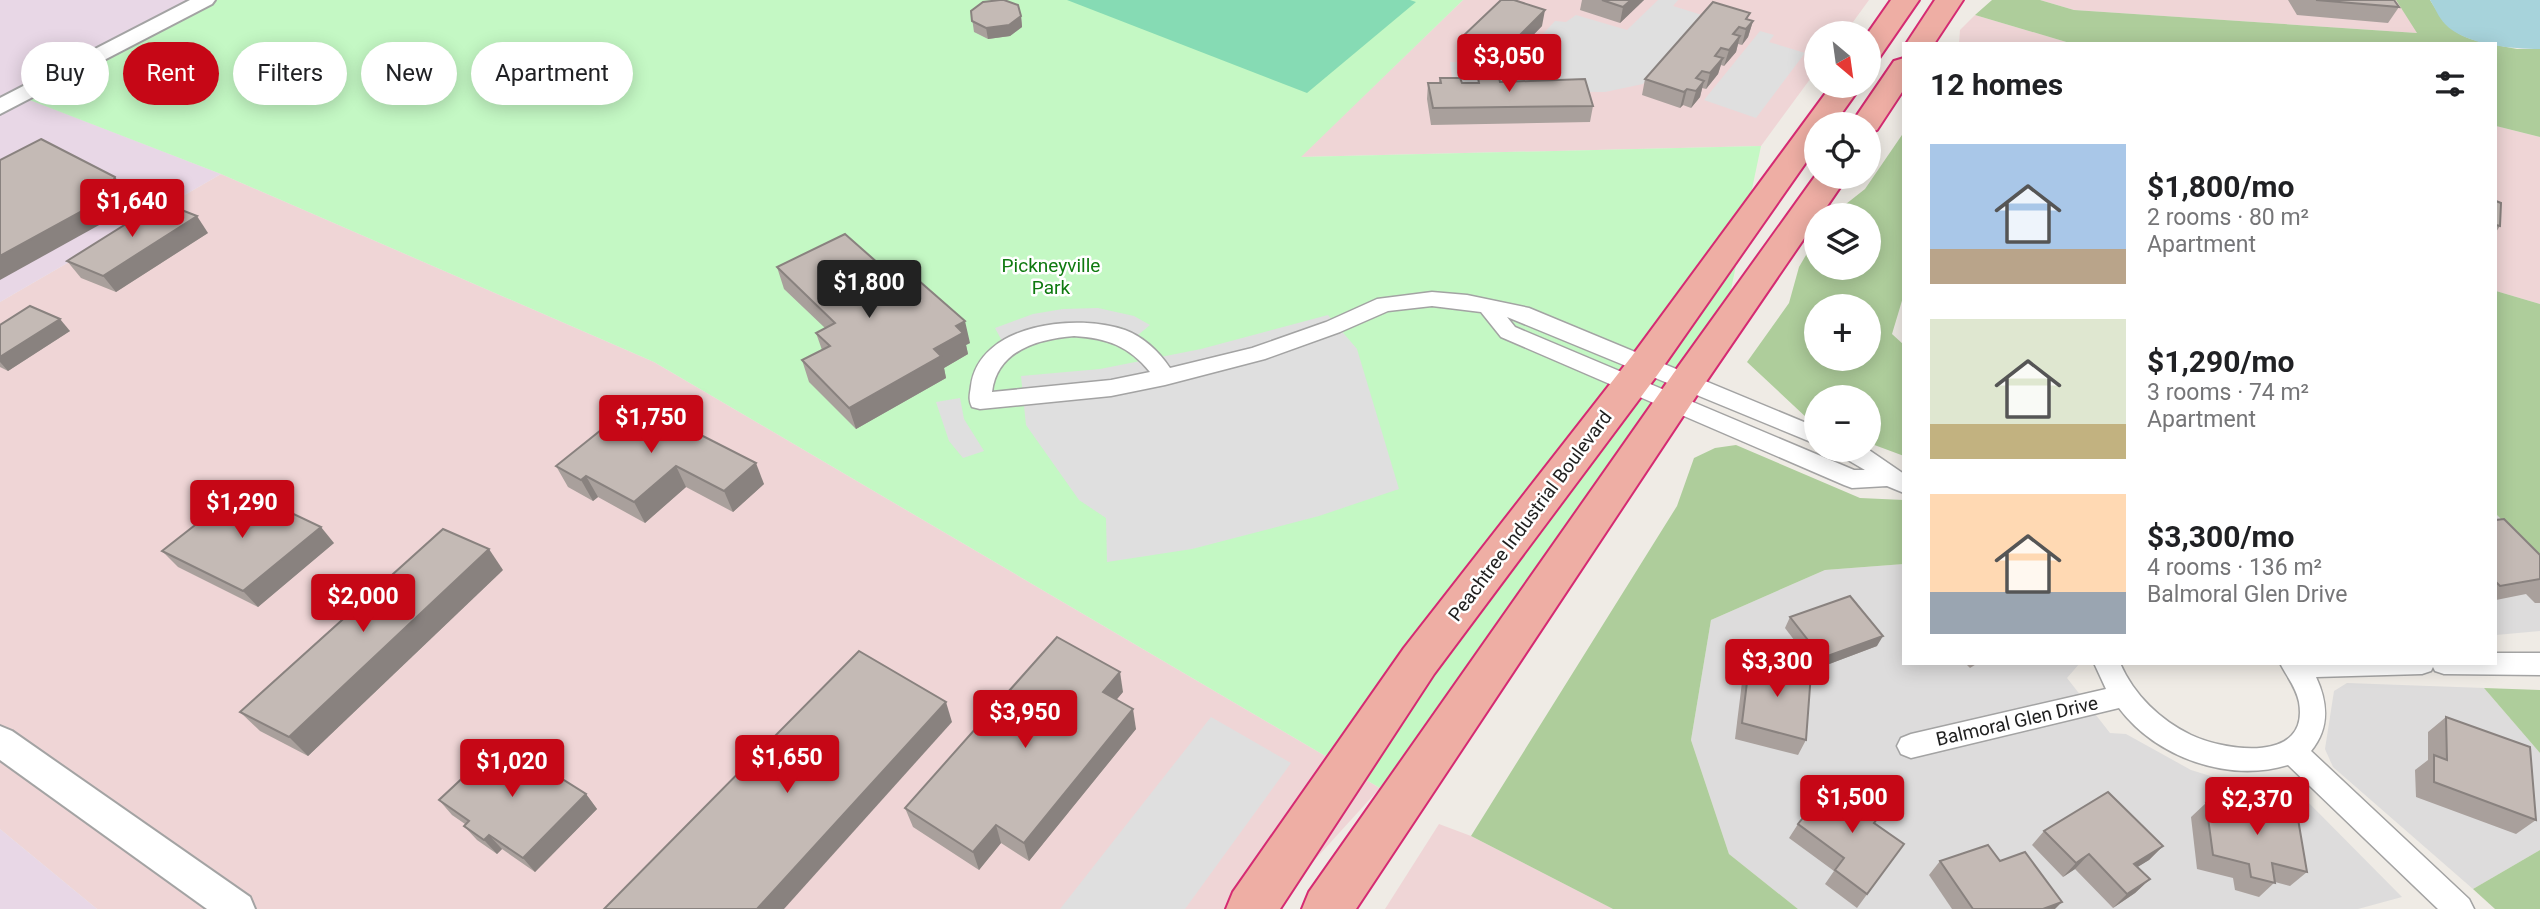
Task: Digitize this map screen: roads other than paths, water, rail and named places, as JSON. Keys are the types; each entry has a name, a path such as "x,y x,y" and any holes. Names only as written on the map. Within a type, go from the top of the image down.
{"highway":[{"path":"1881,35 1905,0"},
{"path":"1921,42 1949,0"},
{"path":"1874,112 1902,70"},
{"name":"Peachtree Industrial Boulevard","path":"1251,909 1419,661 1637,375 1804,145"},
{"path":"1327,909 1679,393 1823,189"}],"street":[{"path":"0,107 205,0"},
{"path":"1165,377 1153,360 1119,335 1094,329 1067,328 1035,334 1009,346 990,364 979,383 980,401 1111,388 1165,377 1256,354 1333,327 1384,304 1432,299 1467,302 1489,308 1508,332 1637,375 1852,479 1896,481"},
{"path":"1679,393 1804,432"},
{"path":"1872,462 1896,481"},
{"path":"2497,664 2540,664"},
{"path":"2108,665 2124,696 2164,732 2195,749 2217,756 2259,761 2277,758 2292,751 2309,733 2313,708 2305,681 2295,665"},
{"name":"Balmoral Glen Drive","path":"1911,747 2124,696"},
{"path":"0,741 237,909"},
{"path":"2292,751 2459,909"}],"water":[{"path":"2430,0 2540,0 2540,49 2504,47 2497,45 2497,42 2482,42 2464,37 2453,31 2439,16"}],"park label":[{"name":"Pickneyville Park","path":"1051,276"}]}
